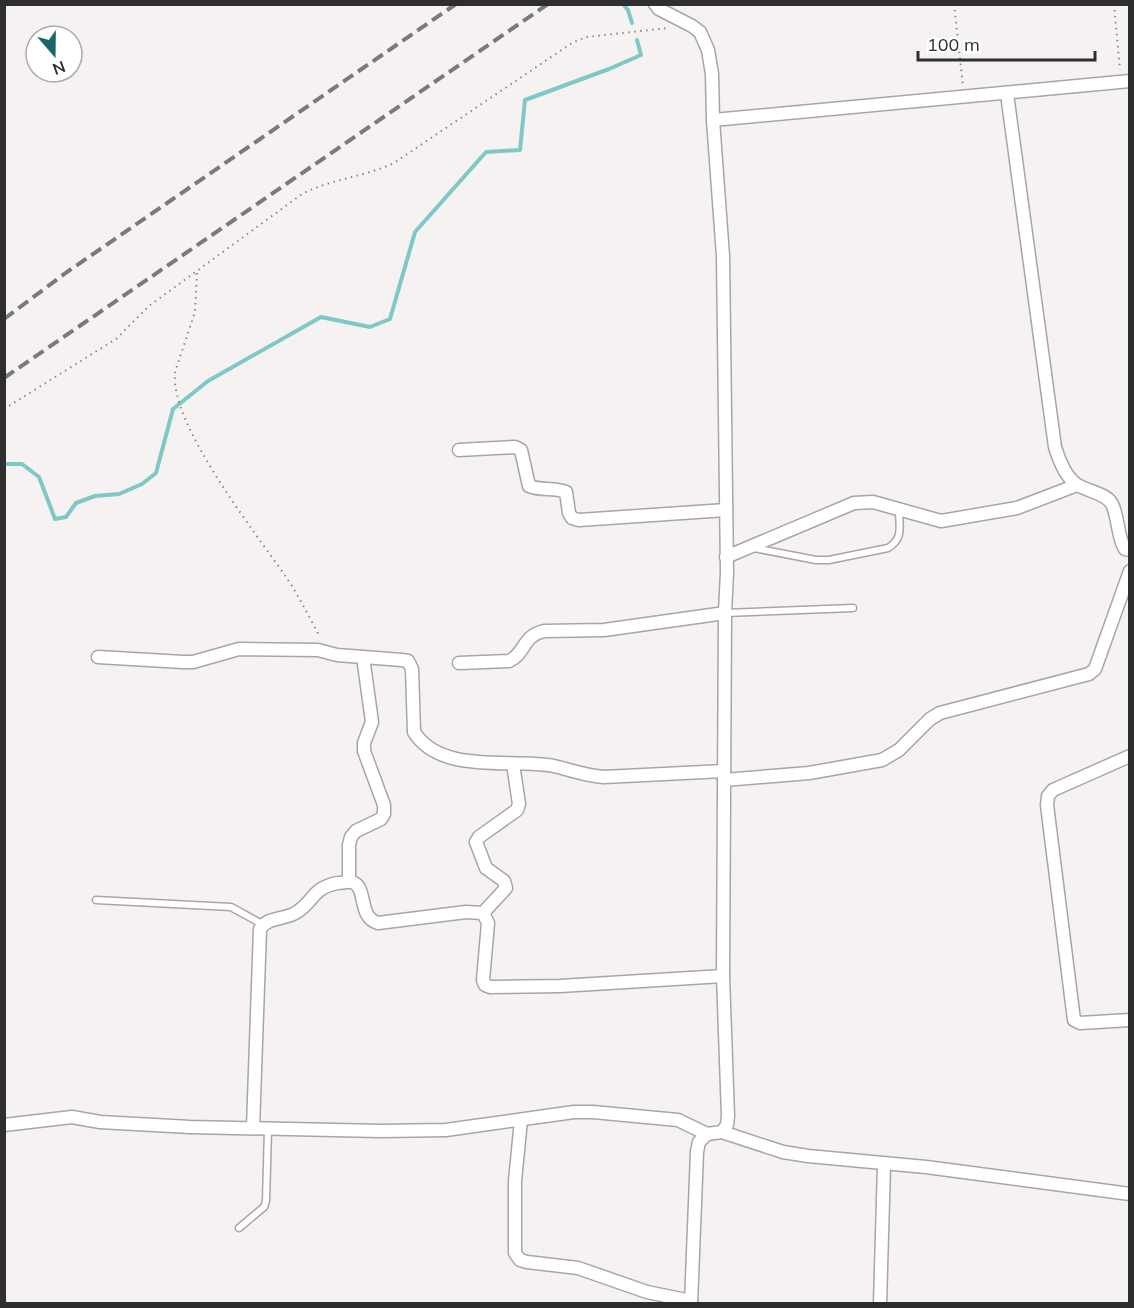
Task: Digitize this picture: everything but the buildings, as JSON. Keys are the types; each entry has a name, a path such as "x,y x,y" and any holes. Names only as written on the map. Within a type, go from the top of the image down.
{"street":[{"path":"655,4 659,9 700,32 708,50 712,74 723,256 726,510 723,976 728,1116 727,1125 722,1132"},
{"path":"713,120 1126,82"},
{"path":"1007,94 1055,447 1058,458 1070,478 1077,485 1111,503 1121,542 1125,549 1130,550"},
{"path":"459,450 515,447 521,450 529,486 536,489 566,492 569,513 572,518 579,520 726,510"},
{"path":"726,556 854,503 873,502 941,522 1017,508 1077,485"},
{"path":"98,657 193,662 239,649 306,650 402,660 411,664 414,732 417,738 443,756 484,763 553,766 604,777 809,773 882,760 899,750 930,719 940,713 1089,674 1095,669 1130,571"},
{"path":"459,663 509,661 516,658 528,637 544,631 604,630 724,613"},
{"path":"349,881 351,837 356,831 381,819 384,814 384,804 364,751 364,743 372,722 363,657"},
{"path":"1130,756 1053,790 1048,796 1047,805 1074,1020 1080,1023 1130,1020"},
{"path":"483,913 506,888 504,881 486,868 476,842 479,837 518,810 513,764"},
{"path":"253,1128 259,934 262,924 299,912 321,888 349,881 359,887 367,916 370,920 378,922 466,912 483,913"},
{"path":"483,913 488,923 483,980 485,985 490,987 560,986 723,976"},
{"path":"4,1125 72,1118 100,1122 268,1129 446,1130 574,1112 593,1112 678,1120 707,1134 722,1132 783,1152 884,1165 926,1167 1130,1194"},
{"path":"521,1120 515,1181 515,1253 520,1260 578,1268 647,1292 691,1302 697,1152 699,1142 707,1134"},
{"path":"880,1304 884,1165"}],"lane":[{"path":"750,547 816,560 829,560 888,548 896,543 899,537 899,510"},
{"path":"724,613 853,608"},
{"path":"96,900 231,907 262,924"},
{"path":"239,1227 264,1207 266,1201 268,1129"}],"path":[{"path":"954,4 964,98"},
{"path":"1114,4 1126,82"},
{"path":"4,409 116,339 149,306 317,186 379,170 394,163 572,43 586,37 668,28"},
{"path":"197,272 193,321 175,372 174,380 180,405 198,445 234,504 287,579 329,653"}],"waterway":[{"path":"623,4 628,10 632,23"},
{"path":"4,464 22,464 39,477 55,519 66,517 76,503 95,496 119,494 142,484 156,473 173,409 208,381 321,317 370,327 390,319 415,232 486,152 520,150 525,100 641,55 637,40"}],"railway":[{"path":"4,319 67,272 456,4"},
{"path":"4,378 548,4"}]}
